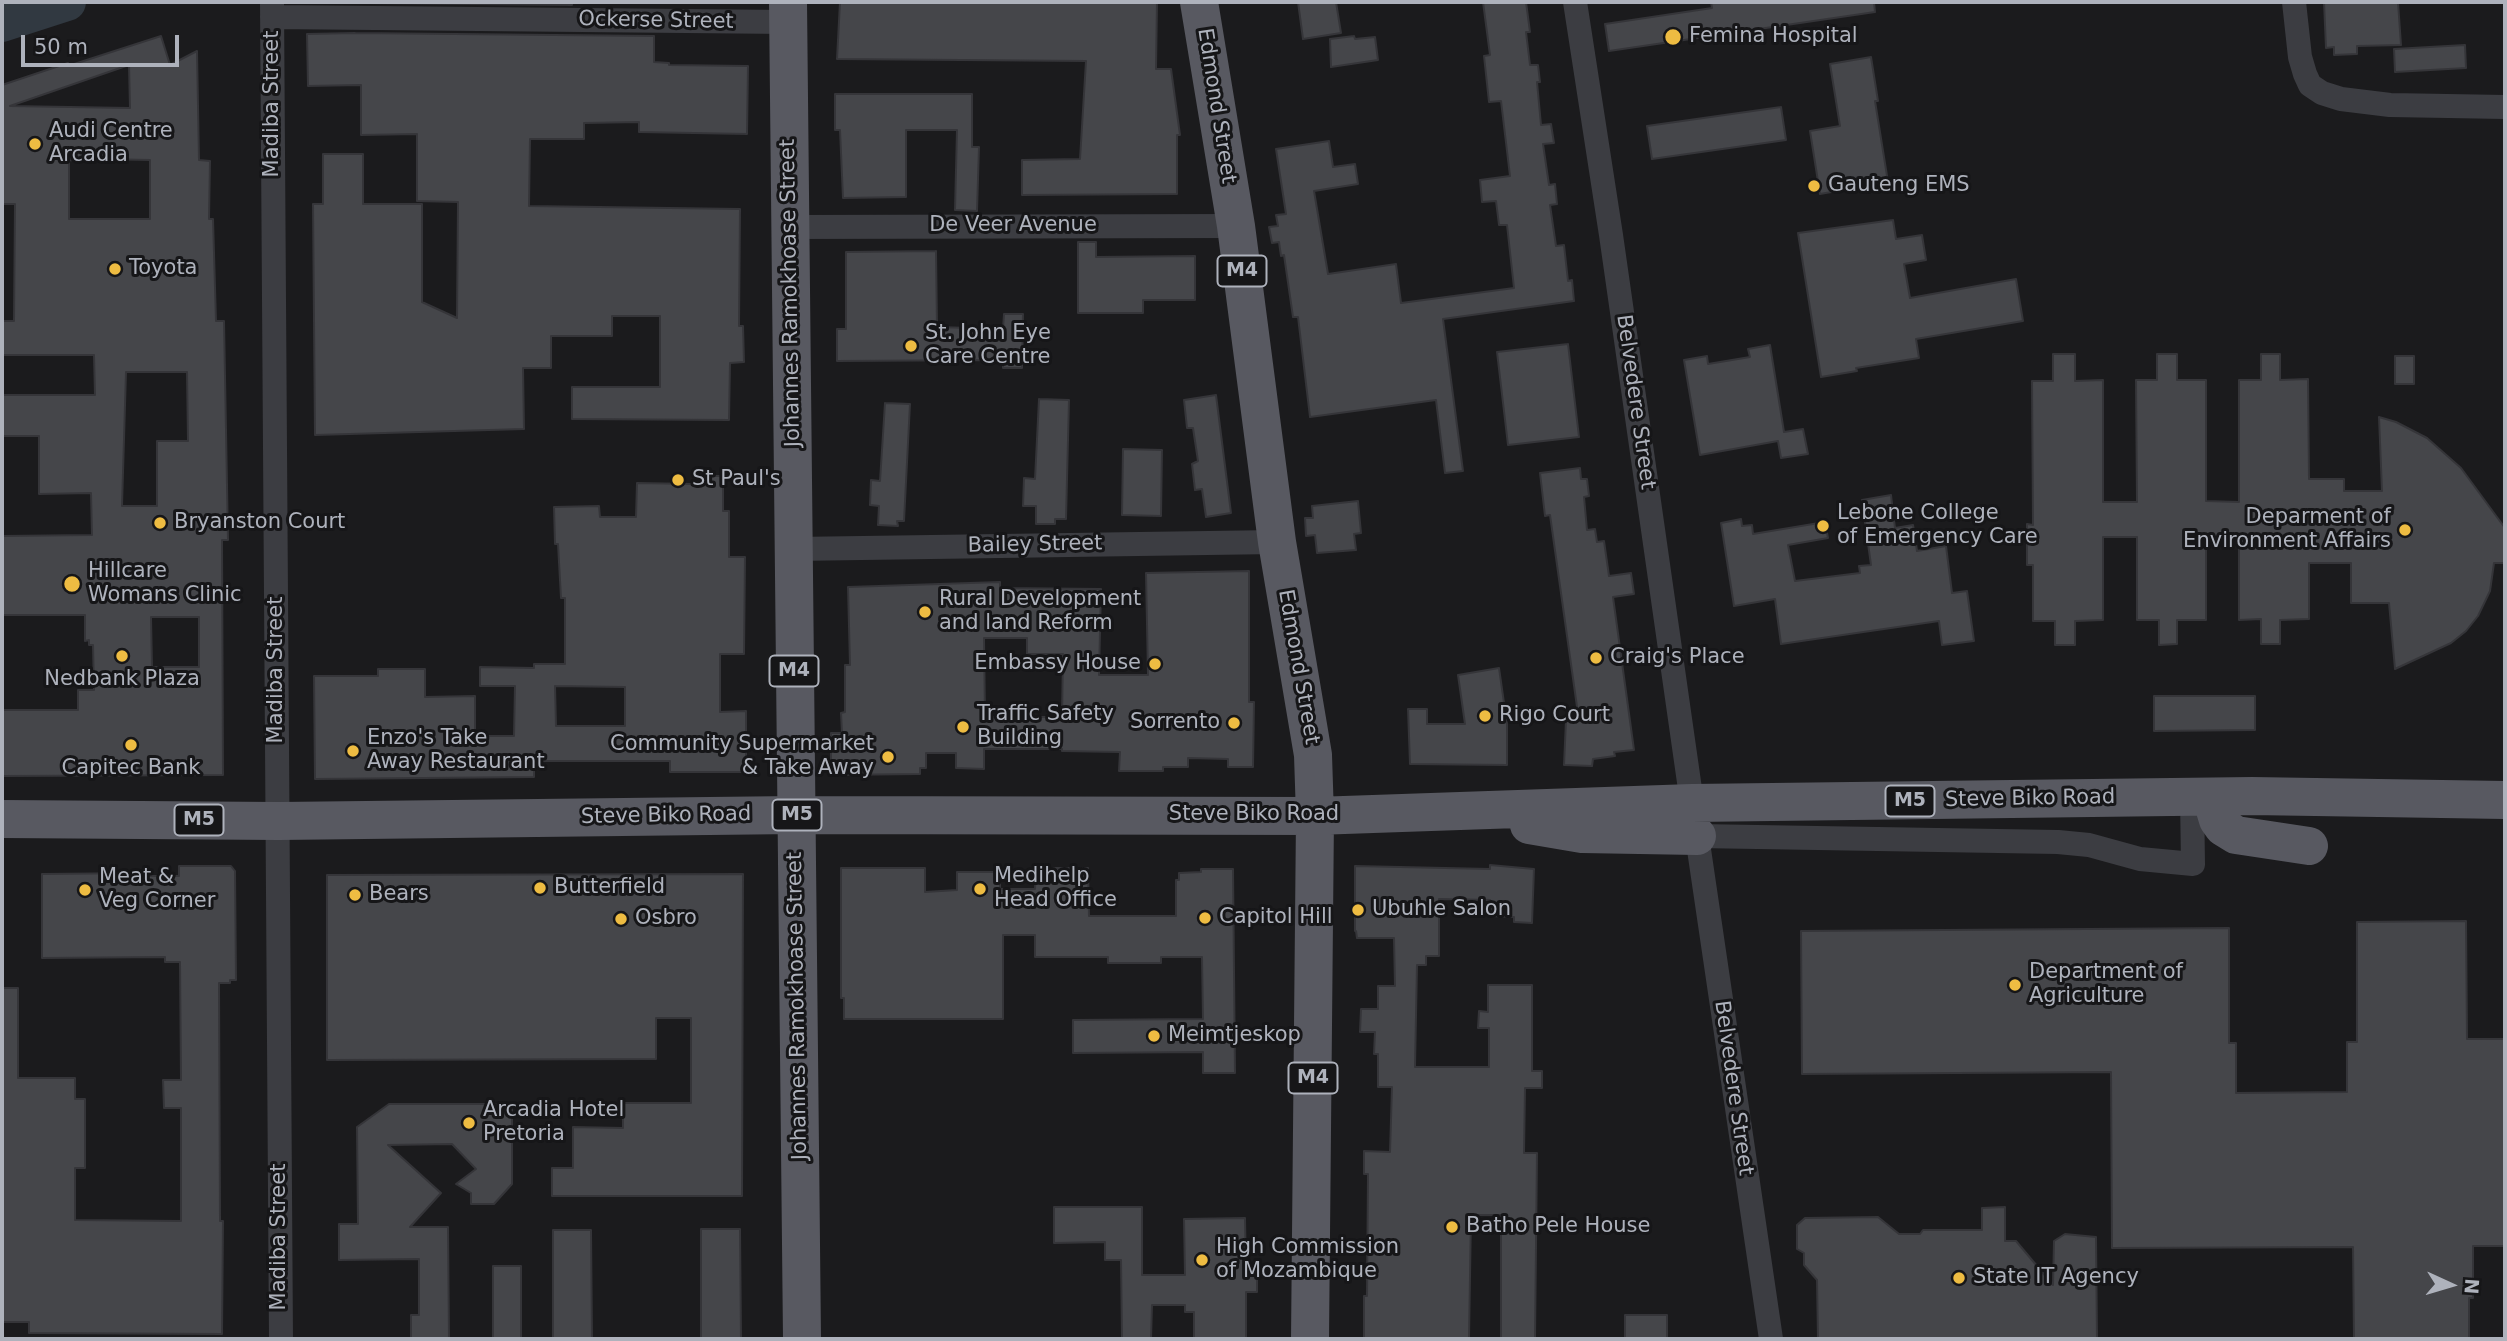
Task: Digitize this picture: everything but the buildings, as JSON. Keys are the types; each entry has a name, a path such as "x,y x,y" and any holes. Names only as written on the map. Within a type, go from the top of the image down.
{"main road":[{"name":"Edmond Street","path":"1199,2 1236,226 1277,542 1313,755 1315,816 1310,1339"},
{"name":"Johannes Ramokhoase Street","path":"788,12 802,1339"},
{"name":"Steve Biko Road","path":"2,819 279,821 795,815 1315,816 1469,811 1694,820 2202,797 2505,800"},
{"path":"2202,797 2223,827 2236,835 2309,846"}],"street":[{"name":"Belvedere Street","path":"1575,2 1611,234 1770,1339"},
{"path":"2294,2 2300,57 2305,74 2310,85 2322,93 2341,99 2390,105 2505,107"},
{"name":"Ockerse Street","path":"272,10 788,12"},
{"name":"Madiba Street","path":"272,10 281,1339"},
{"name":"De Veer Avenue","path":"791,227 1236,226"},
{"name":"Bailey Street","path":"793,549 1277,542"},
{"path":"1694,820 2058,842 2089,845 2140,859 2193,864 2202,797"}],"waterway":[{"path":"2,23 67,2"}],"place":[{"name":"Femina Hospital","path":"1673,37"},
{"name":"Audi Centre Arcadia","path":"35,144"},
{"name":"Gauteng EMS","path":"1814,186"},
{"name":"Toyota","path":"115,269"},
{"name":"St. John Eye Care Centre","path":"911,346"},
{"name":"St Paul's","path":"678,480"},
{"name":"Bryanston Court","path":"160,523"},
{"name":"Lebone College of Emergency Care","path":"1823,526"},
{"name":"Deparment of Environment Affairs","path":"2405,530"},
{"name":"Hillcare Womans Clinic","path":"72,584"},
{"name":"Rural Development and land Reform","path":"925,612"},
{"name":"Nedbank Plaza","path":"122,656"},
{"name":"Craig's Place","path":"1596,658"},
{"name":"Embassy House","path":"1155,664"},
{"name":"Rigo Court","path":"1485,716"},
{"name":"Sorrento","path":"1234,723"},
{"name":"Traffic Safety Building","path":"963,727"},
{"name":"Capitec Bank","path":"131,745"},
{"name":"Enzo's Take Away Restaurant","path":"353,751"},
{"name":"Community Supermarket & Take Away","path":"888,757"},
{"name":"Butterfield","path":"540,888"},
{"name":"Medihelp Head Office","path":"980,889"},
{"name":"Meat & Veg Corner","path":"85,890"},
{"name":"Bears","path":"355,895"},
{"name":"Ubuhle Salon","path":"1358,910"},
{"name":"Capitol Hill","path":"1205,918"},
{"name":"Osbro","path":"621,919"},
{"name":"Department of Agriculture","path":"2015,985"},
{"name":"Meimtjeskop","path":"1154,1036"},
{"name":"Arcadia Hotel Pretoria","path":"469,1123"},
{"name":"Batho Pele House","path":"1452,1227"},
{"name":"High Commission of Mozambique","path":"1202,1260"},
{"name":"State IT Agency","path":"1959,1278"}]}
